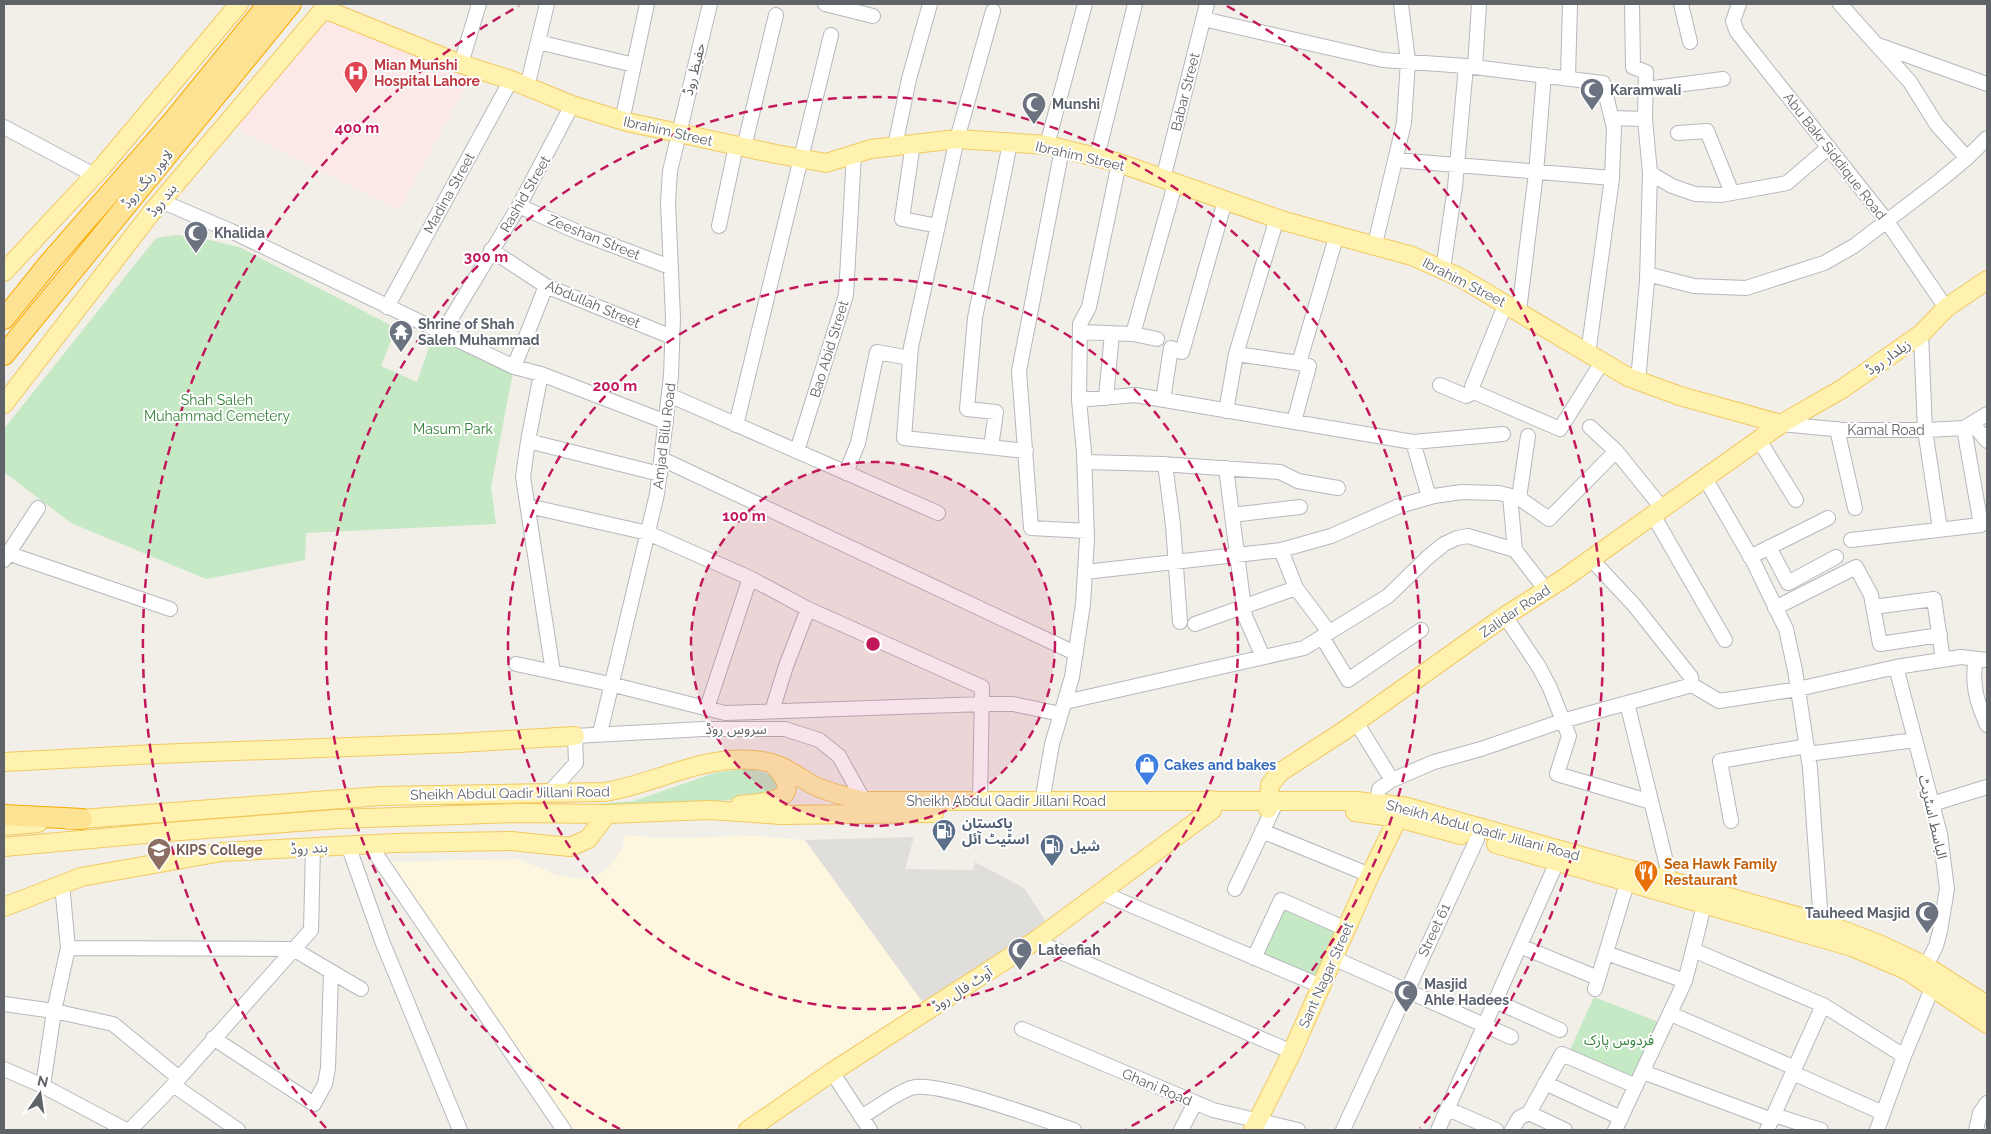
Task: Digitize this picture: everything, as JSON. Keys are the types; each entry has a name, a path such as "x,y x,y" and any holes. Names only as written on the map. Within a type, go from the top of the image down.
{"highway":[{"name":"لاہور رنگ روڈ","path":"4,319 49,263 172,122 268,4"},
{"name":"لاہور رنگ روڈ","path":"4,355 291,4"},
{"path":"4,815 82,819"}],"main road":[{"path":"4,272 94,175 239,4"},
{"name":"Ibrahim Street","path":"326,7 461,64 511,80 572,105 622,121 740,147 826,163 854,154 895,146 957,140 1055,147 1097,157 1277,218 1375,244 1412,256 1443,269 1513,307 1595,358 1638,380 1758,419 1781,424"},
{"name":"بند روڈ","path":"4,404 161,201 326,7"},
{"name":"زیلدار روڈ","path":"1781,424 1842,389 1921,334 1946,308 1987,280"},
{"name":"Zalidar Road","path":"1270,806 1270,786 1279,774 1591,559 1781,424"},
{"path":"4,762 575,736"},
{"name":"Sheikh Abdul Qadir Jillani Road","path":"4,826 382,796 605,792 628,789 718,762 753,760 786,767 814,785 864,801 1270,806 1356,812 1398,818 1477,839 1852,947 1906,970 1933,986 1987,1024"},
{"path":"709,810 774,802 782,796 786,788 784,776 773,764"},
{"name":"Sheikh Abdul Qadir Jillani Road","path":"1270,806 1377,802 1403,806 1816,921 1879,944 1926,966 1987,1005"},
{"name":"Sheikh Abdul Qadir Jillani Road","path":"4,848 167,832 337,820 514,813 607,814 709,810 782,815 1212,805"},
{"name":"آوٹ فال روڈ","path":"748,1130 832,1072 1035,941 1212,805"},
{"name":"بند روڈ","path":"4,907 81,877 222,852 369,844 511,841 570,847 588,839 607,814"},
{"name":"Sant Nagar Street","path":"1256,1125 1292,1052 1370,875 1398,818"}],"street":[{"path":"461,64 478,4"},
{"path":"527,87 547,4"},
{"path":"622,121 647,4"},
{"name":"حفیظ روڈ","path":"677,134 710,4"},
{"path":"825,4 873,16"},
{"path":"895,146 909,79 930,4"},
{"path":"1085,4 1055,147 1019,371 1031,528 1087,531"},
{"path":"1097,157 1134,4"},
{"name":"Babar Street","path":"1133,334 1169,182 1207,4"},
{"path":"1375,244 1404,123 1408,61 1401,4"},
{"path":"1443,269 1478,4"},
{"path":"1568,77 1570,4"},
{"path":"1632,4 1633,67 1646,72 1645,119 1650,173 1647,274 1638,380"},
{"path":"1681,4 1690,42"},
{"name":"Abu Bakr Siddique Road","path":"1739,4 1733,21 1736,32 1886,220 1946,308"},
{"path":"1840,4 1910,82 1937,125 1967,158"},
{"path":"993,11 957,140 910,358 904,438 1026,451"},
{"path":"719,226 776,15"},
{"path":"1203,19 1382,60 1470,66 1568,77 1603,83 1614,128 1612,178 1595,358 1560,429 1474,392 1472,387 1513,307 1536,172 1544,75"},
{"path":"736,425 831,35"},
{"path":"538,42 634,64"},
{"path":"1878,45 1987,84"},
{"path":"1646,89 1723,79"},
{"name":"Madina Street","path":"387,307 511,80"},
{"name":"Rashid Street","path":"443,332 519,206 572,105"},
{"path":"1612,118 1645,119"},
{"path":"4,127 94,175"},
{"path":"1678,133 1708,131 1732,193"},
{"name":"Amjad Bilu Road","path":"600,733 610,684 648,533 662,459 669,396 672,337 668,202 670,171 677,134"},
{"path":"1647,274 1694,286 1746,288 1824,263 1854,246 1967,158 1987,138"},
{"path":"913,143 902,219 938,226"},
{"path":"991,447 996,412 967,409 975,318 1010,143"},
{"path":"1650,173 1672,186 1695,194 1732,193 1787,183 1829,147"},
{"name":"Bao Abid Street","path":"797,451 846,295 854,154"},
{"path":"1396,160 1612,178"},
{"path":"1042,802 1045,776 1075,653 1085,572 1087,531 1084,462 1078,400 1080,324 1089,306 1119,164"},
{"path":"161,201 231,231 514,367 541,374 666,422"},
{"path":"1163,400 1172,348 1182,352 1225,201"},
{"name":"Zeeshan Street","path":"519,206 580,233 670,267"},
{"path":"1226,411 1236,354 1277,218"},
{"path":"1299,363 1337,234"},
{"name":"Abdullah Street","path":"491,250 546,286 672,337"},
{"path":"514,367 546,286"},
{"path":"1080,332 1133,334 1157,339"},
{"path":"1106,398 1112,333"},
{"path":"1921,334 1925,430 1940,529"},
{"path":"846,473 858,443 878,352 910,358"},
{"path":"1236,354 1309,366 1294,422"},
{"path":"541,374 523,477 553,672"},
{"path":"1440,385 1466,396 1474,392"},
{"path":"1078,400 1135,395 1413,442 1503,434"},
{"path":"669,396 938,513"},
{"name":"Kamal Road","path":"1781,424 1889,432 1968,425 1987,414"},
{"path":"1968,425 1987,441"},
{"path":"1851,540 1981,525 1968,425"},
{"path":"1590,427 1616,451 1658,511 1725,640"},
{"path":"1836,429 1855,508"},
{"path":"1515,550 1514,497 1528,436"},
{"path":"1759,440 1796,500"},
{"path":"528,441 660,474"},
{"path":"1413,442 1429,497"},
{"path":"1085,572 1281,550 1331,536 1400,506 1429,497 1462,492 1499,493 1514,497 1549,519 1616,451"},
{"path":"662,459 1075,653"},
{"path":"1084,462 1165,464 1280,472 1298,481 1338,488"},
{"path":"1165,464 1176,561 1180,622"},
{"path":"1226,468 1245,616 1263,657"},
{"path":"1705,478 1750,557 1786,629 1808,750 1820,909 1816,921"},
{"path":"528,506 648,533 750,578 808,609 982,687 980,802"},
{"path":"1232,515 1300,506"},
{"path":"38,508 5,556 170,609"},
{"path":"1750,557 1828,518"},
{"path":"516,664 610,684 725,713 983,704 1063,708 1304,648 1388,596 1433,554 1457,538 1468,536 1515,550 1546,590"},
{"path":"1770,547 1788,584 1836,558"},
{"path":"1281,550 1296,588 1325,635 1348,680 1421,630"},
{"path":"1591,559 1634,605 1686,669 1691,677 1692,686"},
{"path":"1775,608 1856,567 1871,595 1880,644 1940,635"},
{"path":"707,708 750,578"},
{"path":"1195,624 1296,588"},
{"path":"1873,607 1934,599 1943,660"},
{"path":"772,711 786,666 808,609"},
{"path":"1506,616 1540,667 1569,736 1557,774 1651,802"},
{"path":"1377,802 1379,789 1392,780 1434,762 1481,749 1562,721 1692,686 1719,701 1798,689 1896,667 1962,657 1982,660 1974,671 1976,700 1987,725"},
{"name":"الباسط اسٹریٹ","path":"1896,667 1940,834 1947,889 1936,946 1926,966"},
{"path":"1627,703 1668,870 1666,879"},
{"path":"1356,722 1392,780"},
{"name":"سروس روڈ","path":"575,736 600,733 704,729 785,730 819,740 838,756 864,801"},
{"path":"550,792 576,763 575,736"},
{"path":"1731,822 1720,760 1915,740"},
{"path":"1932,804 1987,787"},
{"path":"1235,889 1262,831 1270,806"},
{"path":"1262,831 1370,875"},
{"name":"Street 61","path":"1343,1130 1477,839"},
{"path":"369,844 564,1130"},
{"path":"348,845 382,942 460,1130"},
{"path":"4,1069 43,1086 128,1130 176,1082 213,1038 311,930 313,847"},
{"path":"1438,1130 1557,862"},
{"path":"1520,946 1596,984 1627,883"},
{"path":"43,1086 54,1011 68,948 62,884"},
{"path":"1100,892 1321,986"},
{"path":"1254,958 1281,900 1346,928"},
{"path":"1545,1084 1618,1124 1686,981 1704,904"},
{"path":"1035,941 1292,1052"},
{"path":"68,948 293,950 361,989"},
{"path":"1693,950 1823,1005 1904,1056"},
{"path":"1606,953 1686,981"},
{"path":"1333,958 1511,1037"},
{"path":"213,1038 314,1104 325,1084 328,1068 331,972"},
{"path":"1876,1130 1933,986"},
{"path":"1495,1001 1560,1030"},
{"path":"4,1004 54,1011 114,1024 176,1082 238,1130"},
{"path":"1771,1122 1823,1005"},
{"path":"1671,1014 1883,1113"},
{"name":"Ghani Road","path":"1022,1029 1213,1110 1256,1125 1298,1130"},
{"path":"1512,1130 1519,1118 1529,1113 1559,1056 1566,1054 1636,1086"},
{"path":"832,1072 864,1126 912,1087 924,1086 997,1103 1074,1130"},
{"path":"1643,1072 1771,1122 1821,1130"},
{"path":"1181,1130 1195,1103"},
{"path":"1976,1130 1980,1113 1987,1103"},
{"path":"1448,1109 1496,1130"},
{"path":"1529,1113 1565,1130"}],"shaded area":[{"name":"Mian Munshi Hospital Lahore","path":"324,6 477,65 399,210 227,123"},
{"path":"624,835 660,838 757,836 805,840 929,1011 751,1130 564,1130 381,862 519,859 559,876 587,879 604,872 614,861 623,848"},
{"path":"914,837 905,869 973,870 975,862 1024,888 1051,929 929,1011 805,840"}],"green space":[{"name":"Shah Saleh Muhammad Cemetery","path":"176,235 201,238 239,247 396,328 381,366 417,382 435,330 514,367 491,487 496,524 306,533 305,560 206,579 71,523 4,472 4,429 156,238"},
{"path":"751,768 775,776 779,785 776,793 718,801 634,805 583,805 634,801 714,773"},
{"path":"1281,900 1346,929 1321,986 1254,958"},
{"name":"فردوس پارک","path":"1594,997 1661,1023 1635,1082 1569,1052"}],"place":[{"name":"Mian Munshi Hospital Lahore","path":"356,94"},
{"name":"Karamwali","path":"1592,111"},
{"name":"Munshi","path":"1034,125"},
{"name":"Khalida","path":"196,254"},
{"name":"Shrine of Shah Saleh Muhammad","path":"401,353"},
{"name":"Cakes and bakes","path":"1147,786"},
{"name":"پاکستان اسٹیٹ آئل","path":"944,852"},
{"name":"شیل","path":"1052,867"},
{"name":"KIPS College","path":"159,871"},
{"name":"Sea Hawk Family Restaurant","path":"1646,893"},
{"name":"Tauheed Masjid","path":"1927,934"},
{"name":"Lateefiah","path":"1020,971"},
{"name":"Masjid Ahle Hadees","path":"1406,1013"}],"park label":[{"name":"Masum Park","path":"453,429"}]}
